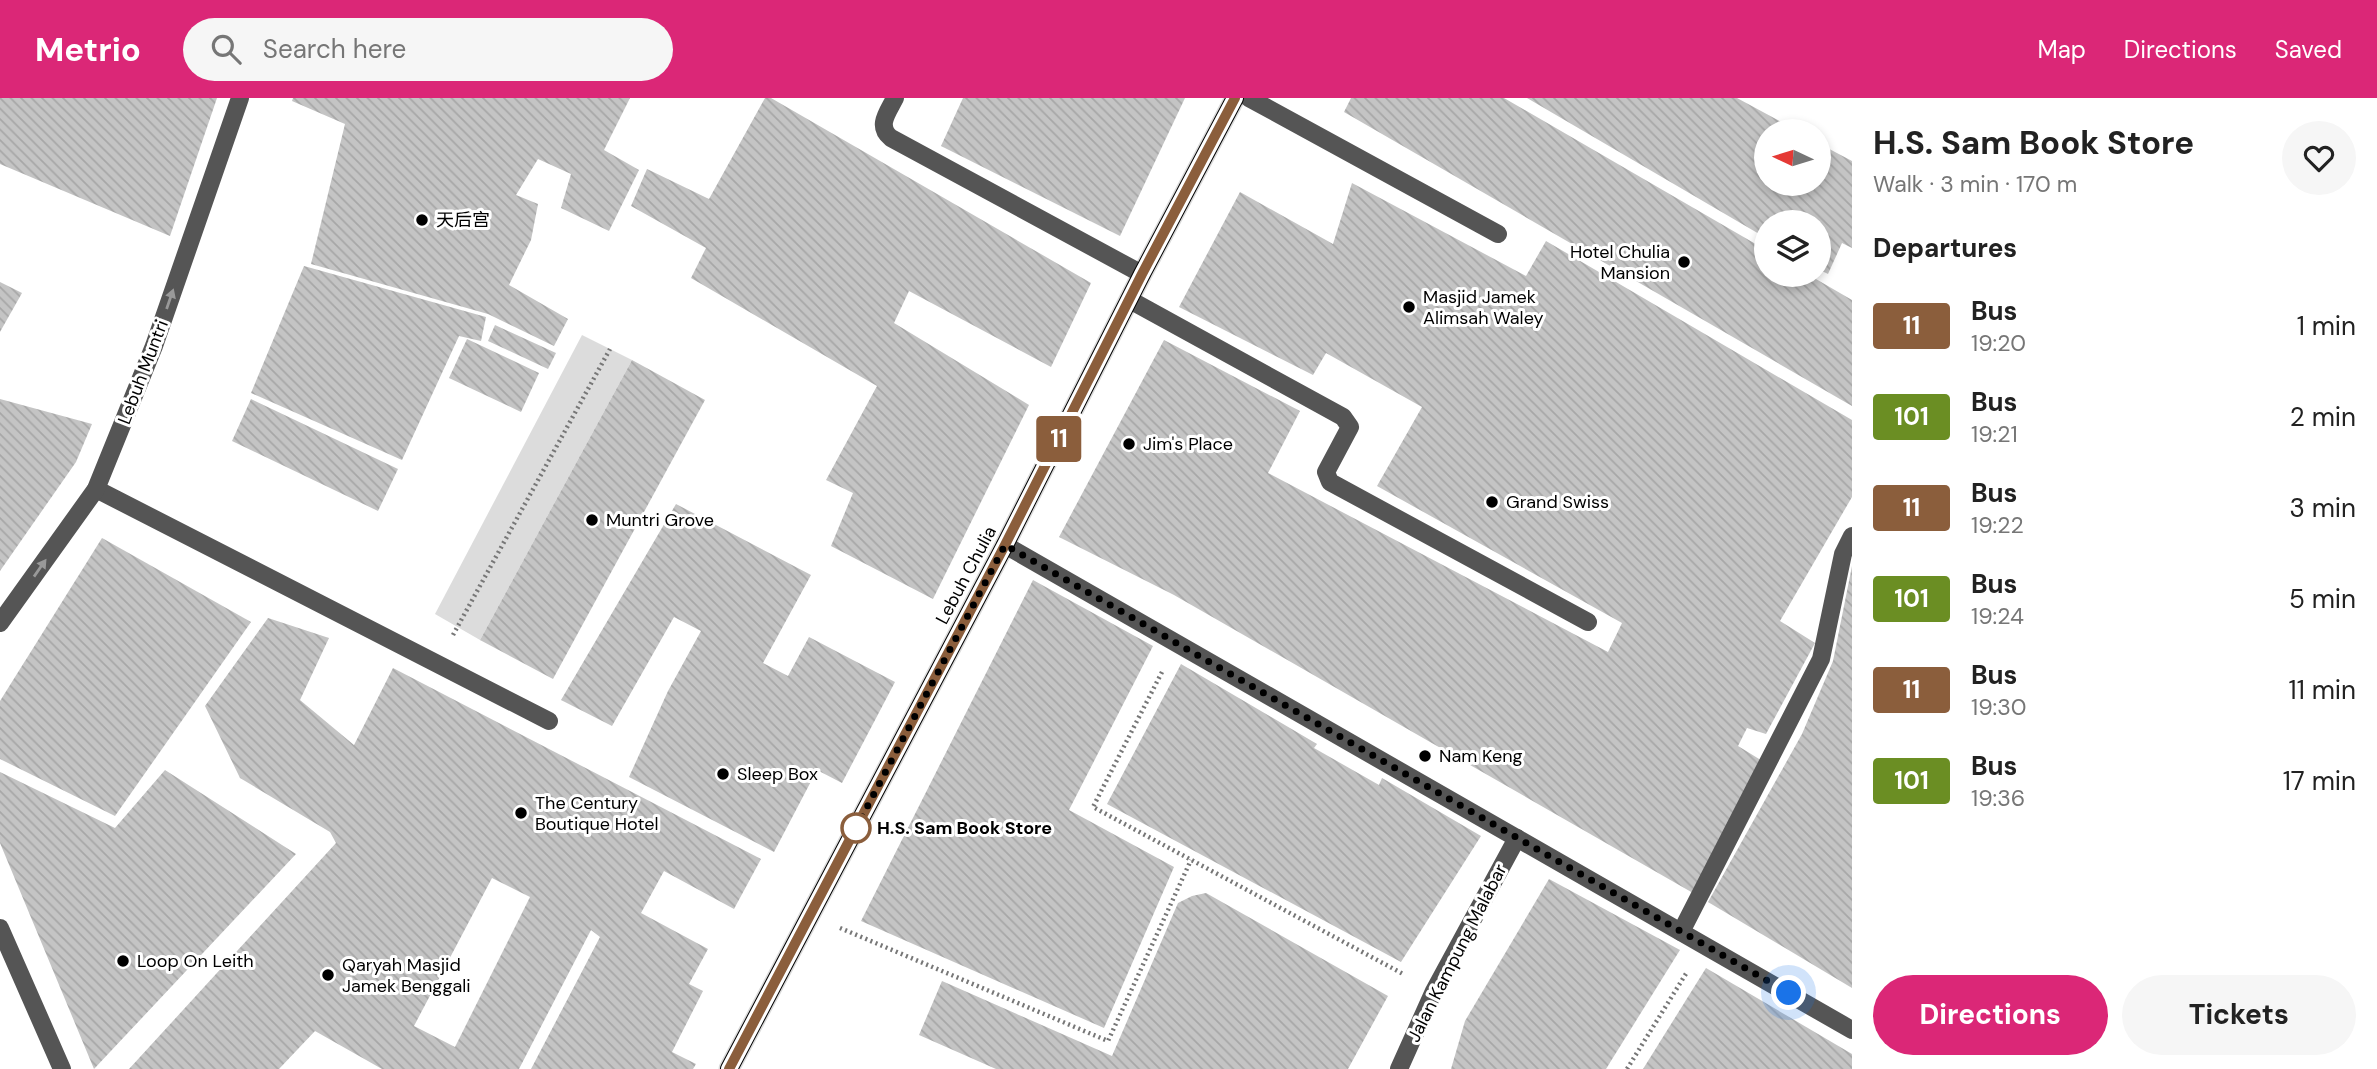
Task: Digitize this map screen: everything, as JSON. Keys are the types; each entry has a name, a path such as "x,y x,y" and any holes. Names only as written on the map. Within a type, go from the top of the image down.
{"main road":[{"name":"Lebuh Chulia","path":"729,1069 1005,545 1142,274 1235,98"}],"street":[{"name":"Lebuh Muntri","path":"0,623 96,489 154,346 240,98"},
{"path":"895,98 884,118 883,126 885,133 891,138 1142,274"},
{"path":"1249,98 1497,234"},
{"path":"1130,300 1343,417 1350,427 1326,472 1330,482 1588,622"},
{"path":"96,489 549,721"},
{"path":"1681,932 1821,659 1843,554 1852,536"},
{"path":"1005,545 1852,1030"},
{"name":"Jalan Kampung Malabar","path":"1399,1069 1434,991 1517,838"},
{"path":"0,928 62,1069"}],"path":[{"path":"437,663 610,349"},
{"path":"1176,643 1093,807 1434,991"},
{"path":"810,916 1108,1041 1191,860"},
{"path":"1627,1069 1704,945"}],"shaded area":[{"path":"582,335 632,360 480,640 435,614"}],"building":[{"path":"0,98 217,98 170,236 0,164"},
{"path":"293,98 630,98 604,150 639,170 609,231 561,208 571,174 538,159 516,195 538,204 531,240 509,285 568,319 554,346 488,314 311,264 345,124 292,101"},
{"path":"765,98 771,98 1091,283 1051,367 909,291 894,323 1029,405 933,599 831,546 853,493 826,480 877,386 691,278 706,248 631,206 647,169 709,199"},
{"path":"963,98 1185,98 1120,236 941,146"},
{"name":"Hotel Chulia Mansion","path":"1351,98 1504,98 1754,243 1754,287 1830,287 1852,300 1852,406 1344,112"},
{"path":"1527,98 1737,98 1776,119 1754,119 1754,196 1831,196 1831,150 1852,161 1852,248 1842,243 1831,267 1831,210 1754,210 1754,231"},
{"path":"1352,183 1526,276 1546,241 1852,420 1852,497 1780,621 1815,643 1766,734 1747,728 1738,746 1764,762 1693,893 1174,595 1059,537 1164,340 1300,411 1268,473 1608,652 1622,623 1377,486 1422,407 1326,353 1313,375 1179,307 1240,192 1333,244"},
{"path":"304,266 486,317 481,341 459,336 402,460 251,393"},
{"path":"0,282 22,293 0,332"},
{"path":"495,325 556,353 548,369 488,341"},
{"path":"467,339 539,373 521,412 449,378"},
{"name":"Muntri Grove","path":"632,360 705,400 553,679 480,640"},
{"path":"0,399 92,424 76,462 0,571"},
{"path":"251,399 398,469 378,511 232,441"},
{"path":"676,504 811,575 763,663 788,676 809,637 895,682 842,783 817,770 774,852 629,777 668,691 701,631 674,617 612,726 561,700"},
{"path":"102,538 251,622 115,816 0,759 0,701"},
{"path":"1852,566 1852,988 1708,902 1802,734 1833,661"},
{"path":"1033,580 1153,646 1069,810 1174,867 1104,1028 861,921"},
{"path":"268,618 329,638 300,700 354,745 393,668 761,859 734,909 664,871 641,913 708,949 689,984 703,991 672,1052 696,1064 693,1069 531,1069 600,937 591,930 519,1069 382,1069 315,1031 279,1069 129,1069 336,843 330,832 240,778 205,706","holes":["492,878 530,897 455,1047 414,1026"]},
{"path":"1181,664 1317,744 1314,748 1379,785 1382,778 1481,836 1401,962 1107,804"},
{"name":"Loop On Leith","path":"165,770 296,854 94,1069 0,843 0,772 115,828"},
{"path":"1549,879 1680,950 1606,1069 1451,1069 1465,1021"},
{"path":"1206,893 1388,996 1348,1069 996,1069 919,1035 942,981 1112,1056 1178,903"},
{"path":"1706,968 1852,1054 1852,1069 1643,1069"}],"bus line":[{"name":"11","path":"729,1069 1005,545 1142,274 1235,98"}],"place":[{"name":"天后宫","path":"422,220"},
{"name":"Hotel Chulia Mansion","path":"1684,262"},
{"name":"Masjid Jamek Alimsah Waley","path":"1409,307"},
{"name":"Jim's Place","path":"1129,444"},
{"name":"Grand Swiss","path":"1492,502"},
{"name":"Muntri Grove","path":"592,520"},
{"name":"Nam Keng","path":"1425,756"},
{"name":"Sleep Box","path":"723,774"},
{"name":"The Century Boutique Hotel","path":"521,813"},
{"name":"H.S. Sam Book Store","path":"856,828"},
{"name":"Loop On Leith","path":"123,961"},
{"name":"Qaryah Masjid Jamek Benggali","path":"328,975"}],"route":[{"path":"856,828 1005,545 1789,993"}]}
